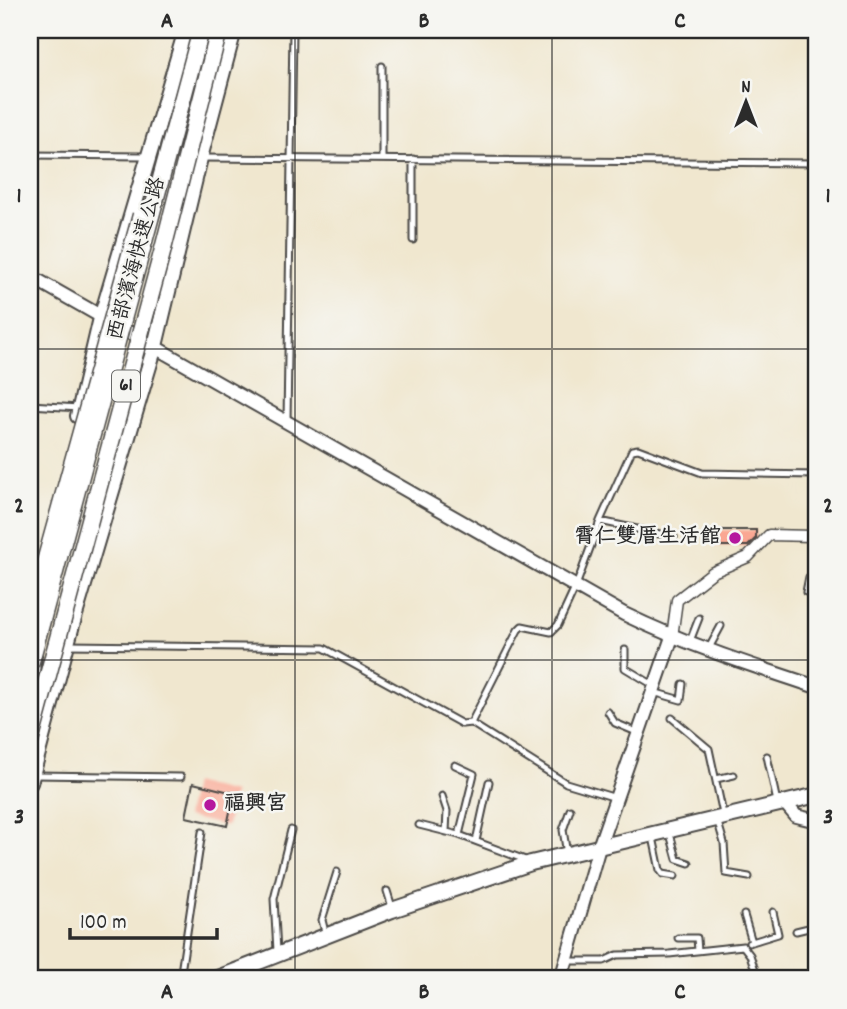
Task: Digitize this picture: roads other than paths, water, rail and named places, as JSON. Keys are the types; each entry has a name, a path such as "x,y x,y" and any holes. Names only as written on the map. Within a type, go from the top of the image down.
{"highway":[{"name":"西部濱海快速公路","path":"30,665 201,30"},
{"name":"西部濱海快速公路","path":"30,742 162,253 219,30"},
{"path":"30,615 132,242 186,83"},
{"path":"72,625 173,253 205,84"}],"main road":[{"path":"30,615 101,318 186,30"},
{"path":"30,688 38,608 195,30"},
{"path":"31,773 150,344 225,30"},
{"path":"31,773 234,30"},
{"path":"215,979 392,910 531,863 817,795"}],"street":[{"path":"30,276 576,586 672,637 817,687"},
{"path":"561,979 599,846 672,637 677,600 713,572 748,557 769,535 812,536"},
{"path":"781,804 796,816 817,821"}],"lane":[{"path":"287,421 293,30"},
{"path":"382,66 382,158"},
{"path":"30,155 149,156"},
{"path":"200,158 817,163"},
{"path":"413,159 413,240"},
{"path":"30,405 80,408"},
{"path":"471,723 518,630 522,626 551,632 556,629 632,450 638,449 702,474 817,475"},
{"path":"812,536 817,516"},
{"path":"600,521 674,537"},
{"path":"809,577 806,592 817,595"},
{"path":"688,643 699,618"},
{"path":"707,651 721,626"},
{"path":"67,645 324,649 462,724 471,723 566,783 616,798"},
{"path":"625,650 625,668 654,689 681,700 683,684"},
{"path":"608,712 615,723 639,733"},
{"path":"672,718 709,749 716,779 726,873 749,877"},
{"path":"767,756 781,804"},
{"path":"455,765 474,774 459,835"},
{"path":"31,773 181,777"},
{"path":"716,779 734,775"},
{"path":"475,841 489,782"},
{"path":"442,796 447,811 446,832"},
{"path":"567,854 563,830 570,810"},
{"path":"419,825 459,835 531,863"},
{"path":"669,830 677,859 689,863"},
{"path":"277,955 274,899 291,831"},
{"path":"180,979 202,832"},
{"path":"653,834 660,870 663,874 676,876"},
{"path":"326,936 322,920 337,872"},
{"path":"387,891 392,910"},
{"path":"566,961 604,961 617,955 743,946 778,934 773,912"},
{"path":"744,915 752,942"},
{"path":"796,931 817,926"},
{"path":"678,938 697,938 698,951"},
{"path":"743,946 750,955 758,979"},
{"path":"30,959 34,979"}],"place":[{"name":"霄仁雙厝生活館","path":"735,538"},
{"name":"福興宮","path":"210,805"}]}
